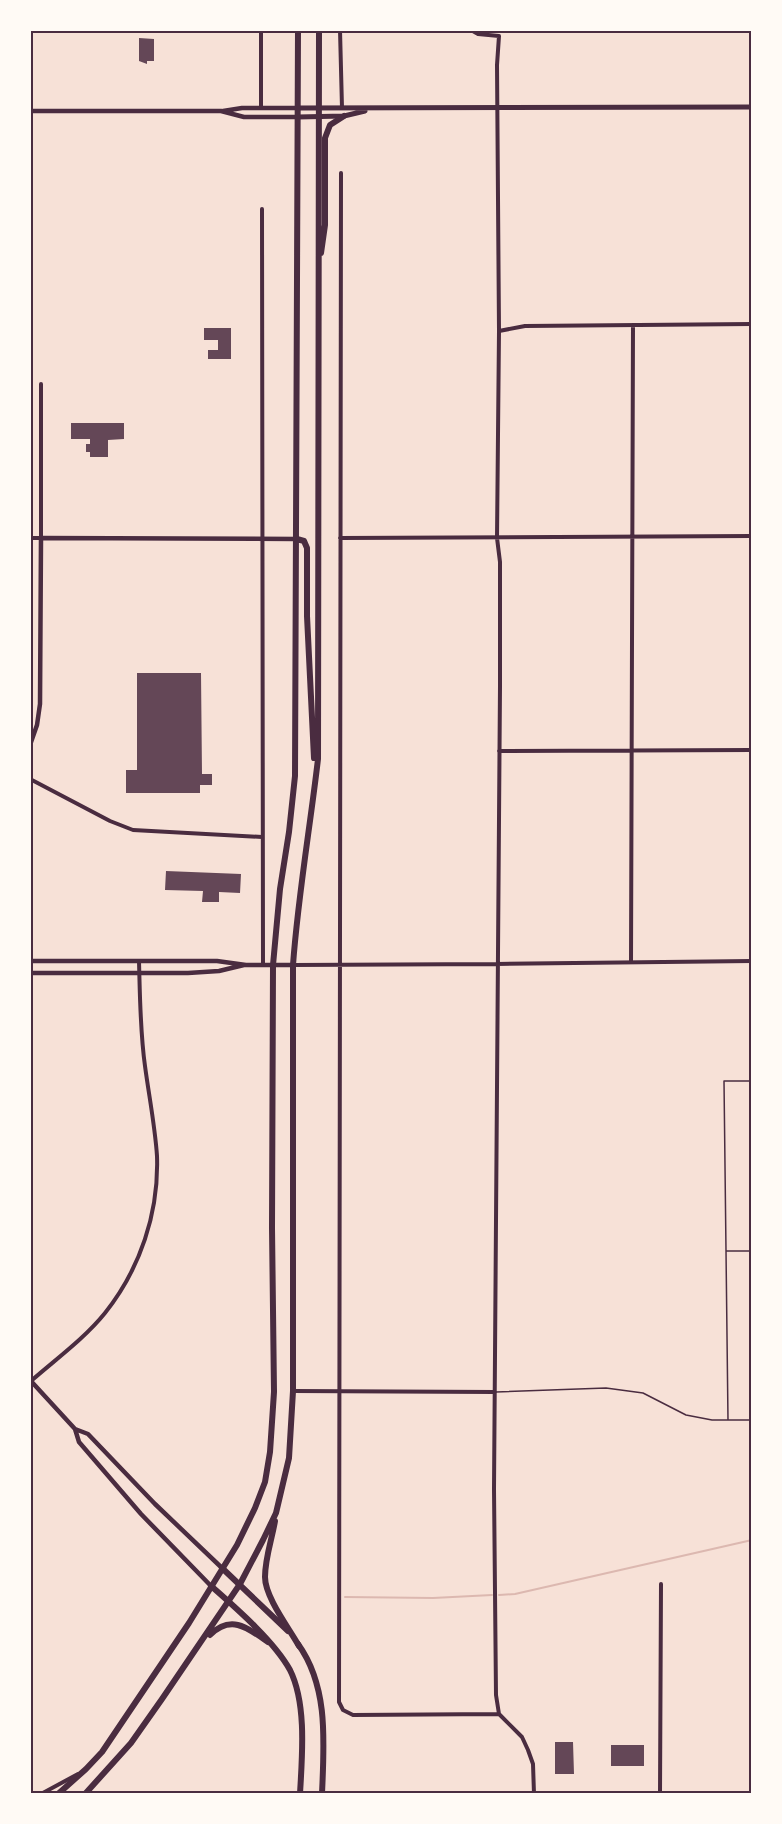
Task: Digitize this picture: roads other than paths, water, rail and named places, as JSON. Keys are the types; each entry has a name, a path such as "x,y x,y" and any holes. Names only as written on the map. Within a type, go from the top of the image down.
{"main road":[{"path":"58,1794 86,1769 114,1733 189,1623 237,1545 255,1508 265,1482 270,1452 274,1392 273,965 276,918 295,776 298,30"},
{"path":"319,30 318,759 296,918 293,965 293,1391 289,1458 266,1563 266,1583 269,1594 314,1673 320,1703 323,1751 322,1794"},
{"path":"298,108 752,107"},
{"path":"298,117 344,116 379,108"},
{"path":"318,268 324,234 325,138 330,125 344,116"},
{"path":"297,539 304,542 307,548 307,616 314,795"},
{"path":"85,1794 131,1743 196,1651 240,1584 276,1513"},
{"path":"222,1568 287,1630 299,1646"},
{"path":"211,1586 229,1601 268,1642 290,1670 300,1717 302,1750 300,1794"},
{"path":"196,1651 220,1625 230,1623 251,1630 268,1642"}],"street":[{"path":"261,30 261,108"},
{"path":"340,30 342,108"},
{"path":"471,30 478,34 499,36 496,65 498,108 497,538 500,562 494,1489 496,1695 499,1714 522,1737 528,1750 532,1764 534,1794"},
{"path":"30,111 221,111 298,108"},
{"path":"221,111 252,117 298,117"},
{"path":"341,173 339,1702 343,1710 352,1715 499,1714"},
{"path":"262,209 263,965"},
{"path":"498,331 525,326 752,324"},
{"path":"631,962 633,325"},
{"path":"30,745 37,725 40,704 41,384"},
{"path":"340,538 752,536"},
{"path":"30,538 297,539"},
{"path":"499,751 752,750"},
{"path":"30,779 110,821 133,830 262,837"},
{"path":"139,961 143,1048 157,1155 156,1182 150,1221 130,1275 112,1303 85,1334 31,1380 75,1429 88,1434 155,1504 222,1568"},
{"path":"30,962 217,961 246,965 339,965 752,961"},
{"path":"30,973 205,972 246,965"},
{"path":"293,1391 495,1392"},
{"path":"75,1429 78,1442 141,1514 211,1586"},
{"path":"660,1794 661,1584"},
{"path":"42,1794 86,1769"}],"lane":[{"path":"728,1420 724,1081 752,1081"},
{"path":"726,1251 752,1251"},
{"path":"495,1392 606,1388 643,1393 686,1415 712,1420 752,1420"},
{"path":"660,1794 752,1793"}],"waterway":[{"path":"499,1595 515,1594 752,1540"},
{"path":"345,1597 433,1598 492,1595"}]}
